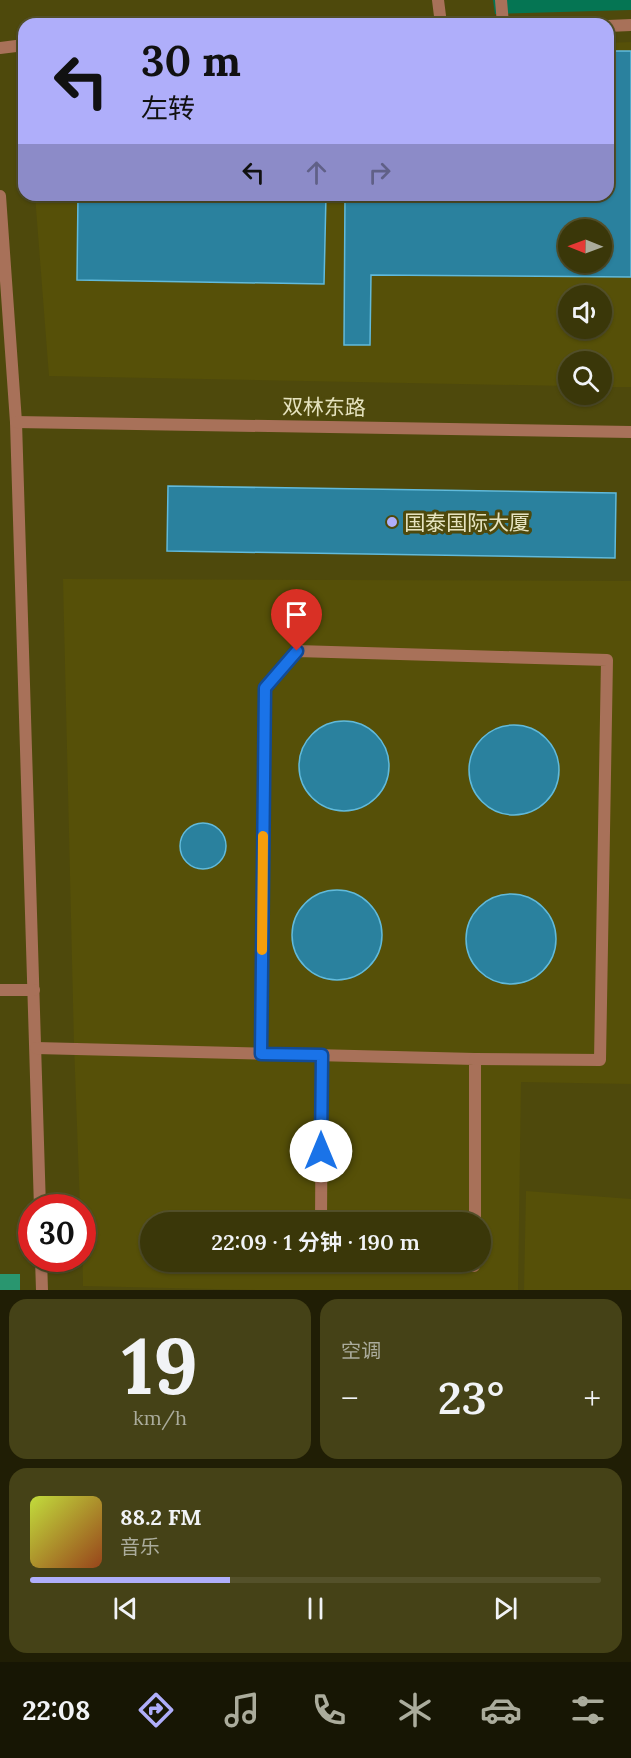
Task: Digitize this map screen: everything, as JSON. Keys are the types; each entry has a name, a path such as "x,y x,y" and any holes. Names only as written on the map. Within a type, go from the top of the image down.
{"street":[{"path":"438,0 440,18"},
{"path":"501,0 502,18"},
{"path":"614,26 631,26"},
{"path":"0,48 18,46"},
{"path":"0,196 16,422 40,1194"},
{"name":"双林东路","path":"16,422 631,432"},
{"path":"36,1048 261,1054 475,1059 600,1060 607,660 297,651 265,688 261,1054"},
{"path":"0,990 34,990"},
{"path":"321,1212 322,1055"},
{"path":"475,1059 475,1212"},
{"path":"41,1272 42,1290"}],"shaded area":[{"path":"631,42 631,387 612,387 612,351 558,351 558,386 49,376 35,201 614,201 614,43"},
{"path":"63,579 631,581 631,1084 521,1082 518,1290 258,1290 83,1286 83,1272 96,1272 96,1194 80,1194"},
{"path":"526,1191 631,1199 631,1290 524,1290"}],"green space":[{"path":"493,0 631,0 631,10 495,14"},
{"path":"0,1274 20,1274 20,1290 0,1290"}],"building":[{"path":"614,51 631,51 631,277 371,275 370,345 344,345 345,201 614,201"},
{"path":"78,201 326,201 324,284 77,280"},
{"name":"国泰国际大厦","path":"168,486 616,493 615,558 167,551"},
{"path":"344,721 361,724 376,734 386,749 389,766 386,783 376,798 361,808 344,811 327,808 312,798 302,783 299,766 302,749 312,734 327,724"},
{"path":"514,725 531,728 546,738 556,753 559,770 556,787 546,802 531,812 514,815 497,812 482,802 472,787 469,770 472,753 482,738 497,728"},
{"path":"203,823 219,830 226,846 219,862 203,869 187,862 180,846 187,830"},
{"path":"337,890 354,893 369,903 379,918 382,935 379,952 369,967 354,977 337,980 320,977 305,967 295,952 292,935 295,918 305,903 320,893"},
{"path":"511,894 528,897 543,907 553,922 556,939 553,956 543,971 528,981 511,984 494,981 479,971 469,956 466,939 469,922 479,907 494,897"}],"slow traffic":[{"path":"262,950 263,836"}],"place":[{"name":"国泰国际大厦","path":"392,522"}],"route":[{"path":"297,651 265,688 261,1054 322,1055 321,1151"}]}
